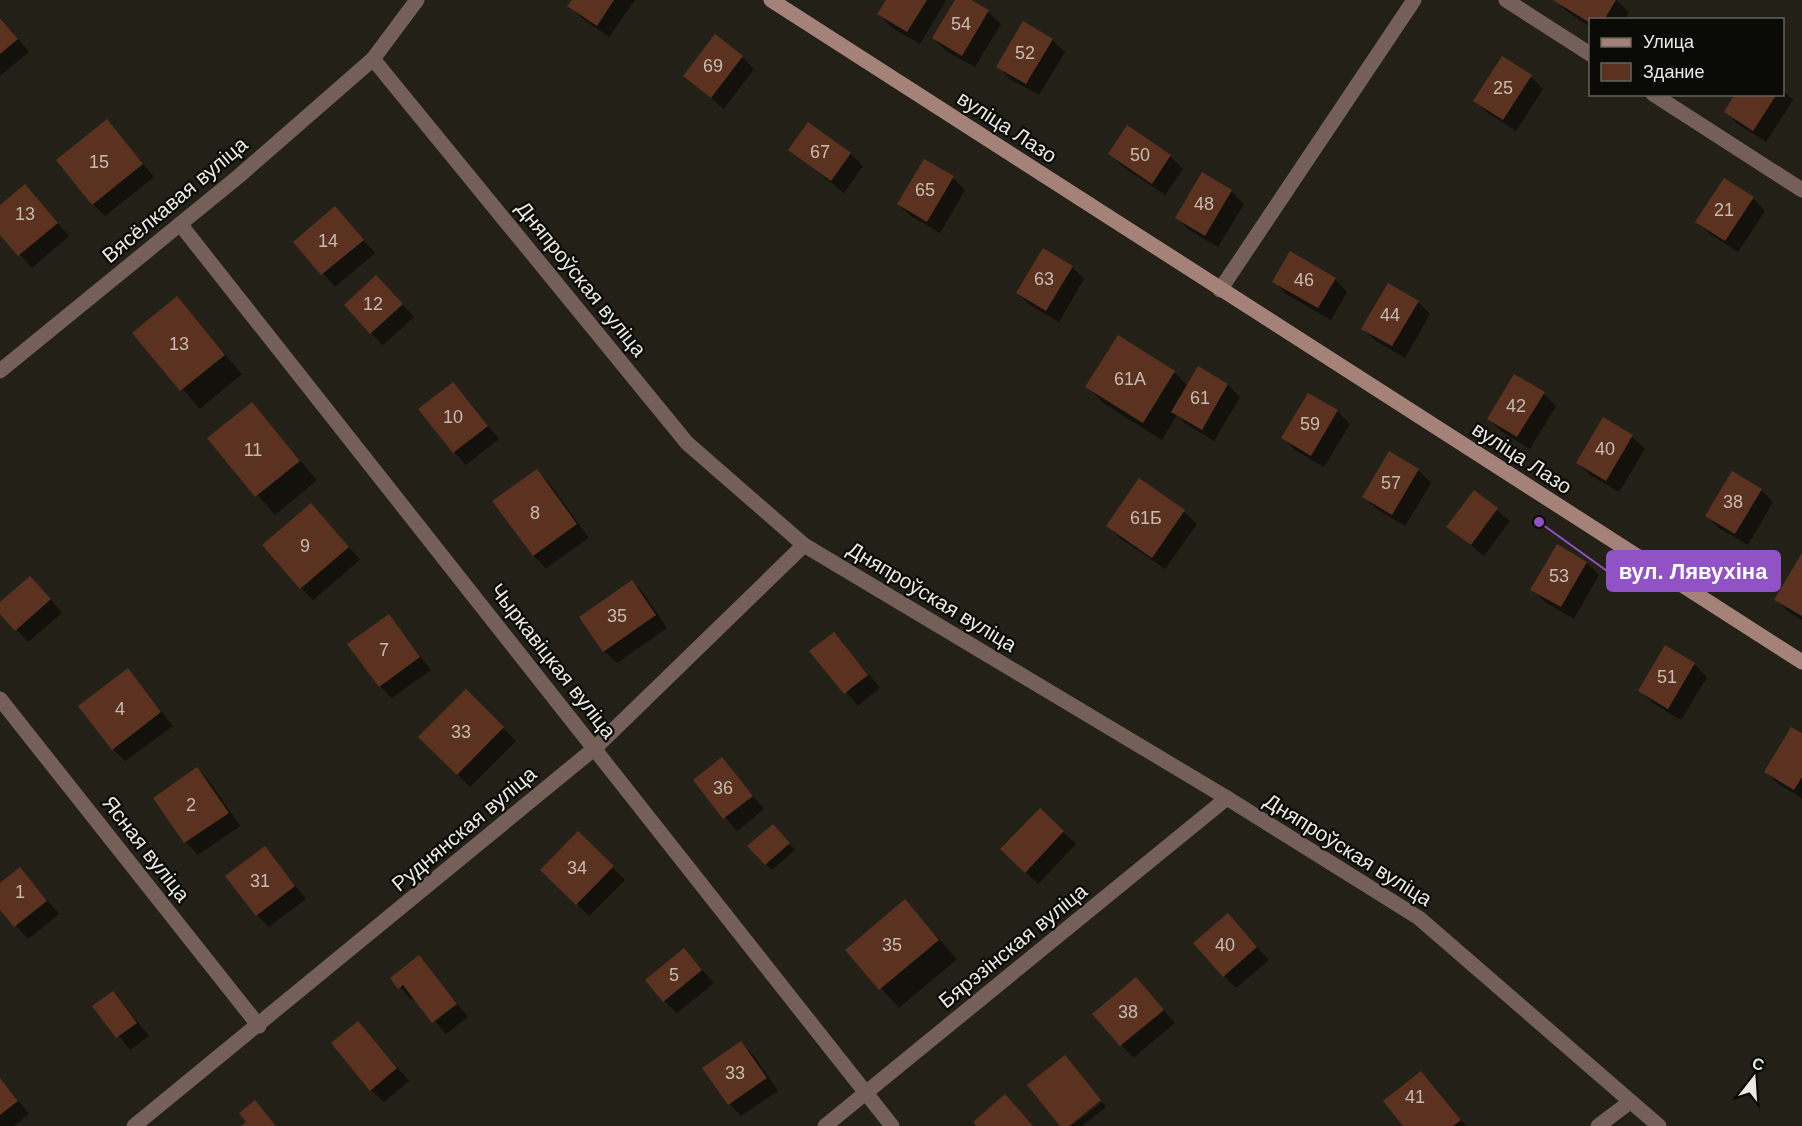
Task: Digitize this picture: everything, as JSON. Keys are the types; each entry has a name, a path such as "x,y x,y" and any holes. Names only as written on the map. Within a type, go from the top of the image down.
{"main road":[{"name":"вуліца Лазо","path":"771,0 1802,662"}],"street":[{"path":"373,59 417,0"},
{"path":"1220,290 1414,0"},
{"path":"1506,0 1589,53"},
{"name":"Вясёлкавая вуліца","path":"0,371 180,224 373,59"},
{"name":"Дняпроўская вуліца","path":"373,59 687,442 804,545 1227,798 1419,918 1659,1126"},
{"path":"1656,96 1802,190"},
{"name":"Чыркавіцкая вуліца","path":"180,224 892,1126"},
{"name":"Руднянская вуліца","path":"134,1126 259,1026 595,748 804,545"},
{"name":"Ясная вуліца","path":"0,699 259,1026"},
{"name":"Бярэзінская вуліца","path":"825,1126 1227,798"},
{"path":"1598,1126 1630,1102"}],"building":[{"path":"572,0 614,0 597,26 567,6"},
{"path":"886,0 927,0 907,32 877,14"},
{"path":"955,0 971,0 989,10 962,56 932,38"},
{"path":"1553,0 1616,0 1605,18 1589,18 1589,22"},
{"path":"0,18 18,39 0,54"},
{"path":"1023,21 1053,39 1026,84 996,67"},
{"path":"715,34 743,56 711,98 683,76"},
{"path":"1502,56 1532,75 1503,120 1473,101"},
{"path":"1734,96 1776,96 1753,131 1724,112"},
{"path":"107,119 143,164 92,205 56,160"},
{"path":"808,122 851,153 831,181 788,150"},
{"path":"1127,125 1171,155 1152,184 1108,154"},
{"path":"924,159 954,176 927,222 897,204"},
{"path":"1202,172 1232,190 1205,236 1175,218"},
{"path":"1724,178 1754,197 1725,241 1695,222"},
{"path":"25,184 58,223 18,256 0,235 0,205"},
{"path":"335,206 364,240 321,275 293,242"},
{"path":"1043,248 1073,266 1046,311 1016,293"},
{"path":"1290,251 1336,278 1318,308 1272,282"},
{"path":"376,275 403,304 370,334 344,305"},
{"path":"1388,283 1419,301 1392,346 1361,329"},
{"path":"177,296 225,355 180,391 132,333"},
{"path":"1118,335 1175,371 1143,423 1085,387"},
{"path":"1198,366 1228,384 1202,430 1171,412"},
{"path":"1514,374 1545,392 1517,437 1487,419"},
{"path":"453,382 488,426 453,453 418,409"},
{"path":"1308,393 1338,410 1311,456 1281,438"},
{"path":"252,402 300,461 255,497 207,438"},
{"path":"1603,417 1633,435 1606,481 1576,463"},
{"path":"1389,451 1419,469 1392,515 1362,497"},
{"path":"537,469 577,524 533,556 492,501"},
{"path":"1732,471 1762,489 1735,534 1705,516"},
{"path":"1139,478 1185,510 1152,558 1106,526"},
{"path":"1474,490 1498,508 1471,545 1446,527"},
{"path":"311,503 349,547 300,589 262,545"},
{"path":"1557,544 1587,562 1561,607 1530,590"},
{"path":"1802,553 1802,616 1774,600"},
{"path":"30,576 51,599 15,631 0,614 0,602"},
{"path":"632,580 656,615 603,652 579,617"},
{"path":"389,614 420,657 379,687 347,644"},
{"path":"834,632 868,675 844,694 809,651"},
{"path":"1665,645 1695,663 1668,709 1638,691"},
{"path":"128,668 161,712 112,750 78,706"},
{"path":"466,689 504,727 457,775 418,737"},
{"path":"1791,727 1802,733 1802,777 1794,790 1764,772"},
{"path":"722,757 753,796 723,819 693,780"},
{"path":"197,767 229,813 184,843 153,798"},
{"path":"1040,808 1064,831 1025,873 1000,849"},
{"path":"773,824 790,843 765,865 747,846"},
{"path":"578,831 614,866 576,905 540,870"},
{"path":"265,846 295,886 256,916 225,876"},
{"path":"20,867 47,901 14,927 0,910 0,883"},
{"path":"905,899 939,940 879,990 845,950"},
{"path":"1228,913 1257,947 1223,977 1193,943"},
{"path":"684,948 702,970 663,1002 645,980"},
{"path":"419,955 457,1004 432,1023 403,985 398,989 390,978"},
{"path":"1136,977 1164,1010 1120,1046 1092,1014"},
{"path":"113,991 137,1023 116,1038 92,1006"},
{"path":"358,1021 397,1068 370,1091 331,1043"},
{"path":"741,1041 767,1078 728,1105 702,1068"},
{"path":"1065,1055 1101,1100 1069,1126 1060,1126 1027,1085"},
{"path":"1421,1071 1461,1120 1453,1126 1403,1126 1383,1101"},
{"path":"0,1078 18,1101 0,1115"},
{"path":"1005,1094 1033,1126 976,1126 973,1122"},
{"path":"255,1100 276,1126 241,1126 246,1122 239,1113"}],"place":[{"name":"вул. Лявухіна","path":"1539,522"}]}
